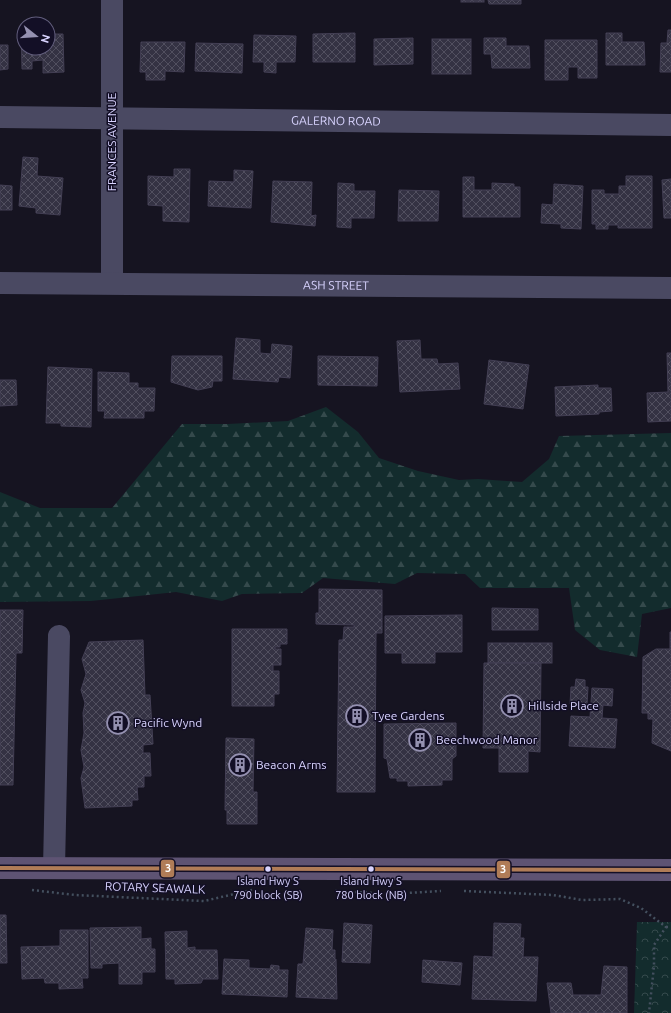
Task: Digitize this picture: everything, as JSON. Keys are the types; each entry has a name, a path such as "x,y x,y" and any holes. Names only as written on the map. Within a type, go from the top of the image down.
{"main road":[{"path":"0,868 671,870"}],"street":[{"name":"FRANCES AVENUE","path":"112,0 112,284"},
{"name":"GALERNO ROAD","path":"0,117 112,117 671,125"},
{"name":"ASH STREET","path":"0,283 671,288"},
{"path":"54,868 59,636"}],"path":[{"name":"ROTARY SEAWALK","path":"26,890 75,895 204,901 255,889"},
{"path":"328,890 391,894 449,890"},
{"path":"462,891 554,895 582,900 620,899 641,908 666,927 671,927"},
{"path":"649,1013 654,966 654,945 666,927"}],"green space":[{"path":"326,407 358,432 379,458 418,471 459,480 478,479 522,482 549,459 559,436 671,433 671,608 642,614 637,657 600,650 575,630 569,588 480,588 465,574 417,573 395,584 323,578 302,593 242,594 222,601 176,592 91,601 0,602 0,492 40,508 112,508 182,424 228,424 288,421"},
{"path":"637,922 671,922 671,1013 634,1013"}],"building":[{"path":"461,0 484,0 484,2 461,2"},
{"path":"488,0 521,0 521,4 489,4"},
{"path":"668,30 671,30 671,72 660,72 661,43 667,43"},
{"path":"355,33 355,62 313,62 313,34"},
{"path":"606,33 622,33 622,42 644,42 645,65 606,65"},
{"path":"56,34 63,34 64,72 43,73 43,60 32,61 32,69 22,69 22,56 56,56"},
{"path":"254,35 296,36 295,62 276,62 276,73 264,72 264,62 253,62"},
{"path":"413,38 413,64 374,65 374,39"},
{"path":"484,38 506,38 506,46 529,46 530,68 492,68 491,54 484,54"},
{"path":"432,39 471,39 471,74 432,74"},
{"path":"545,40 597,40 597,78 578,78 578,67 568,67 568,80 545,80"},
{"path":"141,42 185,42 184,72 165,71 165,80 146,80 146,72 140,72"},
{"path":"196,43 243,44 242,73 195,71"},
{"path":"0,45 8,45 8,69 0,70"},
{"path":"23,157 38,158 37,176 63,178 60,215 36,213 36,208 19,206"},
{"path":"174,169 190,169 189,222 163,221 163,206 148,205 148,176 174,177"},
{"path":"234,170 253,171 251,208 208,206 209,181 234,182"},
{"path":"626,176 652,176 652,228 618,228 618,225 608,225 608,229 596,229 596,224 592,224 592,190 604,190 604,194 619,194 619,186 626,186"},
{"path":"463,177 474,177 474,190 492,190 492,183 514,184 514,187 520,187 520,217 463,217"},
{"path":"671,179 671,218 664,218 662,180"},
{"path":"273,181 312,182 311,216 316,215 315,226 271,222"},
{"path":"338,183 354,184 354,191 375,191 374,218 351,218 351,228 337,227"},
{"path":"554,184 583,186 581,229 561,228 561,224 541,223 542,204 553,205"},
{"path":"0,185 12,186 12,210 0,210"},
{"path":"399,190 439,191 438,221 398,221"},
{"path":"236,338 260,340 260,353 271,354 272,344 292,346 290,378 279,377 278,382 233,379"},
{"path":"420,340 421,359 437,359 438,364 458,363 460,389 400,392 397,341"},
{"path":"667,353 671,353 671,421 648,422 647,393 668,392"},
{"path":"172,356 222,356 222,381 213,381 212,387 198,390 171,382"},
{"path":"318,356 378,357 377,386 318,385"},
{"path":"489,360 529,365 523,409 484,404"},
{"path":"48,367 92,369 91,427 61,426 61,423 46,423"},
{"path":"98,372 129,373 129,383 138,383 138,388 155,388 154,411 144,411 144,418 104,418 105,411 98,411"},
{"path":"0,380 16,380 17,405 0,406"},
{"path":"598,385 598,388 611,388 612,411 599,412 599,414 556,416 555,387"},
{"name":"Tyee Gardens","path":"319,589 382,590 382,633 376,633 375,792 337,792 339,640 343,640 344,627 354,627 354,625 316,624 316,613 319,613"},
{"path":"492,608 538,609 538,630 492,630"},
{"path":"0,610 23,610 22,653 16,653 13,785 0,785"},
{"path":"462,615 462,652 435,652 435,663 402,663 402,653 385,653 385,616"},
{"path":"232,629 287,629 287,644 280,644 280,647 275,647 275,649 281,649 281,665 273,665 273,671 279,671 279,694 274,694 274,706 232,706"},
{"path":"670,632 671,751 652,743 653,719 648,719 648,713 642,713 643,657 656,649 670,649"},
{"name":"Pacific Wynd","path":"143,640 145,695 150,695 153,744 143,745 143,753 150,753 151,776 144,776 144,787 137,787 138,800 132,800 132,806 85,808 81,778 84,767 81,750 84,733 83,713 85,703 81,690 86,674 82,659 89,642"},
{"path":"488,643 552,643 552,663 488,663"},
{"name":"Hillside Place","path":"484,663 541,663 540,752 528,751 528,772 499,772 499,748 483,748"},
{"path":"576,679 585,680 585,687 588,687 587,705 570,704 571,687 575,687"},
{"path":"592,688 613,689 612,706 603,705 602,718 617,719 615,748 569,746 571,716 590,717"},
{"name":"Beechwood Manor","path":"456,723 456,756 452,759 452,780 442,780 442,785 408,786 408,781 397,781 397,778 390,778 387,759 384,758 384,724"},
{"name":"Beacon Arms","path":"226,738 254,739 253,792 257,792 257,824 227,824 227,810 225,810"},
{"path":"0,915 6,915 7,963 0,963"},
{"path":"344,923 372,925 370,963 342,962"},
{"path":"494,923 521,924 520,938 524,938 523,957 538,957 536,1001 472,999 474,956 493,957"},
{"path":"141,927 141,939 151,938 151,949 155,949 155,972 142,972 142,984 119,984 119,963 102,964 102,968 91,968 90,928"},
{"path":"306,928 333,930 332,950 335,950 335,960 336,959 337,999 296,997 298,964 303,964"},
{"path":"60,930 88,930 88,978 82,978 83,988 59,989 59,983 45,983 44,978 22,979 21,947 60,946"},
{"path":"187,931 187,948 195,947 195,950 217,950 218,979 203,979 201,983 175,984 175,979 166,979 165,932"},
{"path":"224,959 249,960 249,968 270,969 271,965 279,966 279,970 288,970 287,997 222,994"},
{"path":"423,960 462,963 460,985 422,982"},
{"path":"604,966 627,967 627,1013 551,1013 547,983 571,983 573,995 601,995"}],"transit line":[{"name":"3","path":"0,868 671,870"}],"place":[{"name":"Hillside Place","path":"512,706"},
{"name":"Tyee Gardens","path":"357,716"},
{"name":"Pacific Wynd","path":"118,723"},
{"name":"Beechwood Manor","path":"420,740"},
{"name":"Beacon Arms","path":"240,765"},
{"name":"Island Hwy S 790 block (SB)","path":"268,869"},
{"name":"Island Hwy S 780 block (NB)","path":"371,869"}]}
